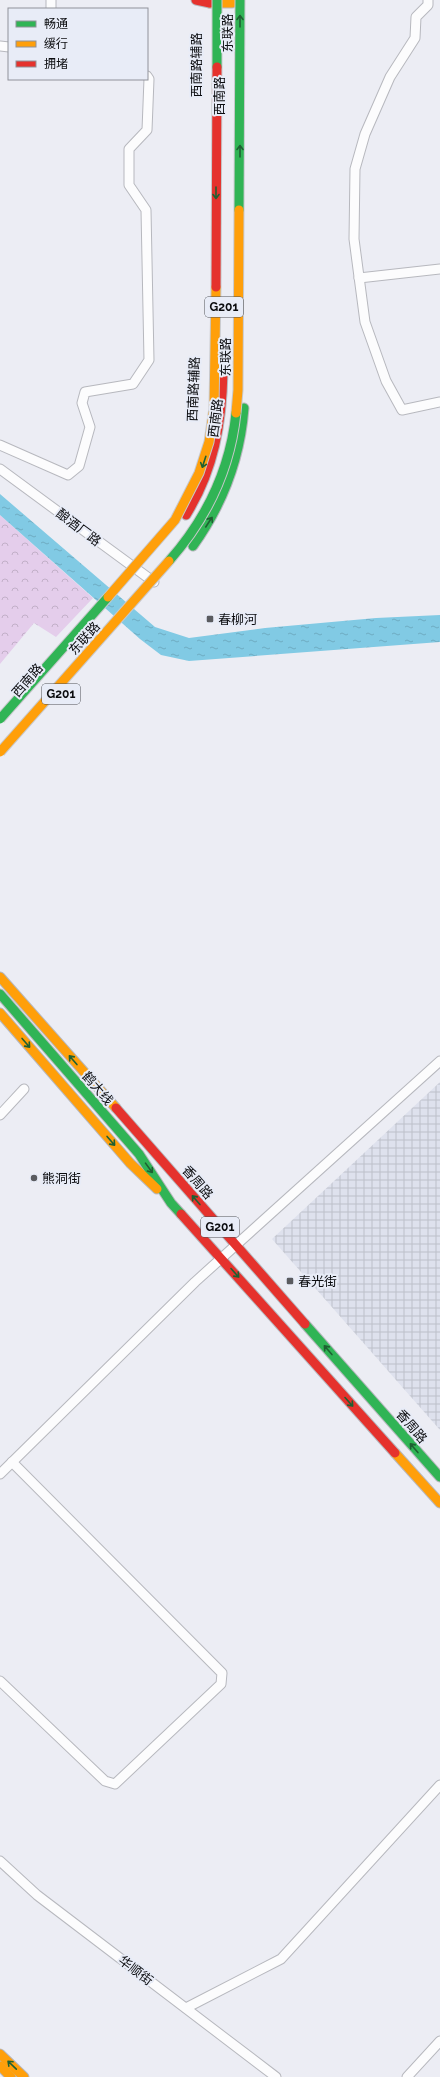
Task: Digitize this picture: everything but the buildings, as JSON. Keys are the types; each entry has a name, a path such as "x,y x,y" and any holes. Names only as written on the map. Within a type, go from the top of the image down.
{"main road":[{"path":"196,0 224,1"},
{"path":"158,585 185,555 211,520 231,480 242,436 245,390 248,0"},
{"name":"西南路辅路","path":"0,706 169,516 187,484 200,448 206,414 208,301 224,1"},
{"name":"西南路","path":"0,730 181,524 202,490 216,453 222,414 224,336 224,1"},
{"name":"西南路","path":"0,762 158,585 174,546 198,511 208,493 221,461 227,434 231,390 224,1"},
{"name":"东联路","path":"0,719 175,520 194,488 208,450 216,390 224,1"},
{"name":"东联路","path":"0,752 179,550 205,515 223,477 234,435 238,390 224,1"},
{"path":"208,301 224,336"},
{"name":"香周路","path":"0,977 440,1477"},
{"name":"鹤大线","path":"0,994 139,1154 171,1202"},
{"path":"0,1014 130,1163 171,1202"},
{"name":"G201","path":"171,1202 440,1504"},
{"path":"0,2054 24,2077"},
{"path":"0,2066 11,2077"}],"street":[{"path":"428,0 428,5 416,17 416,38 390,76 368,126 355,169 354,239 365,322 386,381 402,410 440,402"},
{"path":"0,445 68,476 79,466 90,427 82,403 85,392 133,384 148,360 146,210 129,185 129,149 147,130 148,78"},
{"path":"359,278 440,269"},
{"name":"酿酒厂路","path":"0,469 158,585"},
{"path":"0,1474 221,1258 440,1061"},
{"path":"0,1114 24,1089"},
{"path":"0,1681 105,1781 115,1784 221,1684 222,1678 222,1672 12,1462"},
{"path":"186,2008 281,1959 440,1785"},
{"name":"华顺街","path":"0,1861 38,1896 276,2077"},
{"path":"407,2077 440,2041"}],"shaded area":[{"path":"440,1082 440,1430 272,1239"}],"green space":[{"path":"0,515 93,598 56,637 34,623 0,664"}],"water":[{"name":"春柳河","path":"0,494 155,627 189,638 265,628 376,618 440,615 440,642 189,661 161,655 140,639 0,515"}],"traffic: fast":[{"path":"217,0 217,67"},
{"path":"239,210 240,0"},
{"path":"193,546 213,514 228,481 239,446 244,408"},
{"path":"169,561 195,528 214,492 222,474 228,454 236,413"},
{"path":"0,719 108,597"},
{"path":"0,994 139,1154 171,1203 181,1214"},
{"path":"305,1324 440,1477"}],"traffic: slow":[{"path":"210,3 232,3"},
{"path":"236,413 238,390 239,210"},
{"path":"108,597 175,520 199,473 209,442 214,408 216,287"},
{"path":"0,752 169,561"},
{"path":"0,977 116,1108"},
{"path":"0,1013 130,1163 157,1189"},
{"path":"395,1453 440,1503"},
{"path":"0,2054 24,2077"},
{"path":"0,2066 11,2077"}],"traffic: jam":[{"path":"196,0 210,3"},
{"path":"216,287 217,67"},
{"path":"186,515 196,498 215,446 221,409 223,371"},
{"path":"116,1108 305,1324"},
{"path":"181,1214 395,1453"}],"place":[{"name":"春柳河","path":"210,619"},
{"name":"熊洞街","path":"34,1178"},
{"name":"春光街","path":"290,1281"}]}
